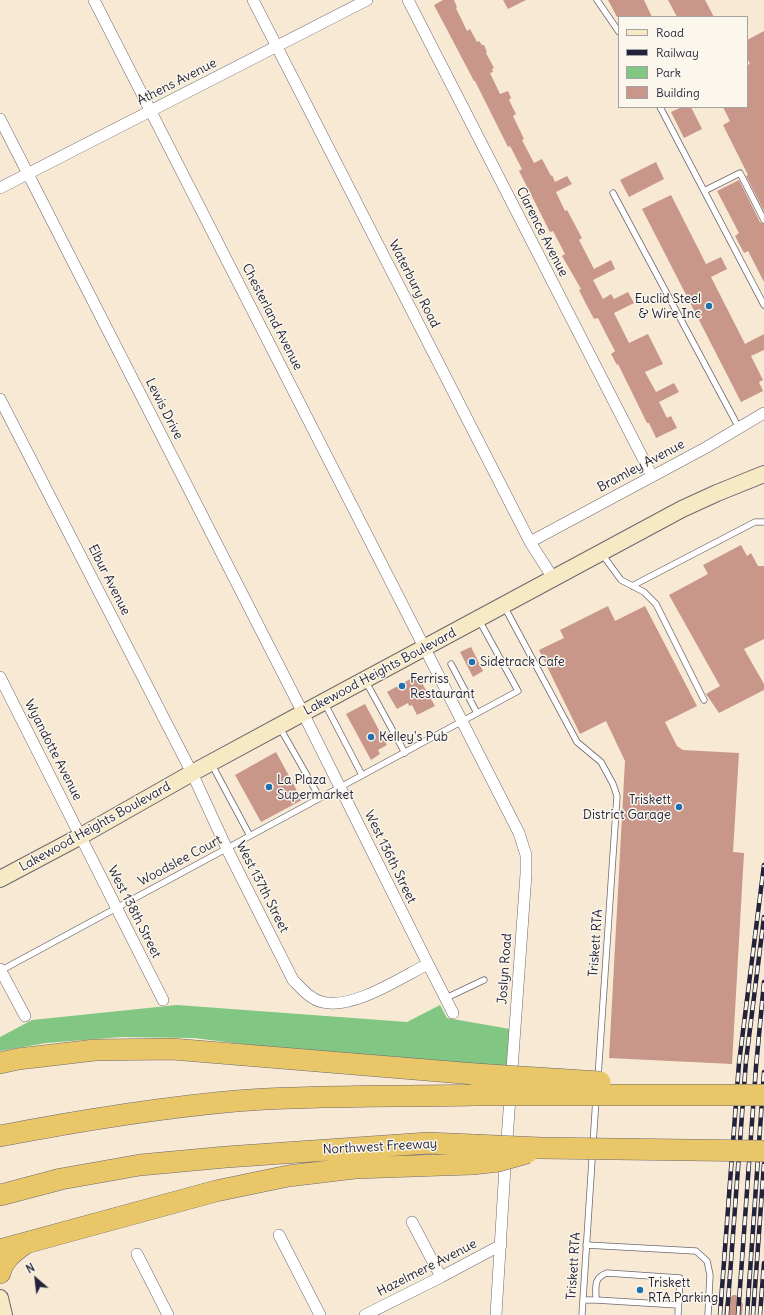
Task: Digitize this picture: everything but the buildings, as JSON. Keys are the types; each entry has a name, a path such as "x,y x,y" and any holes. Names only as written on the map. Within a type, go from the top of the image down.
{"highway":[{"path":"0,1063 18,1059 95,1050 172,1050 475,1074 764,1094"},
{"path":"0,1136 88,1120 236,1101 296,1098 474,1095 764,1094"},
{"name":"Northwest Freeway","path":"0,1194 61,1179 140,1165 226,1157 428,1143 473,1154 541,1148 764,1152"},
{"path":"0,1250 216,1191 288,1176 473,1154"},
{"path":"0,1273 4,1263 10,1255 27,1242"}],"main road":[{"name":"Lakewood Heights Boulevard","path":"0,879 81,836 278,726 504,606 682,509 764,474"},
{"path":"0,1298 4,1315"}],"street":[{"name":"Chesterland Avenue","path":"94,0 425,648"},
{"name":"Waterbury Road","path":"254,0 530,542 553,578"},
{"name":"Athens Avenue","path":"0,188 367,0"},
{"name":"Clarence Avenue","path":"408,0 652,476"},
{"name":"Lewis Drive","path":"0,119 303,713"},
{"name":"Elbur Avenue","path":"0,399 192,773"},
{"name":"Bramley Avenue","path":"530,542 707,447 764,413"},
{"name":"Joslyn Road","path":"425,648 519,833 526,855 526,874 496,1315"},
{"name":"Wyandotte Avenue","path":"0,677 81,836"},
{"name":"West 136th Street","path":"303,713 453,1013"},
{"name":"West 137th Street","path":"192,773 227,849 293,980 306,993 321,1002 341,1004 359,999 428,964"},
{"name":"West 138th Street","path":"81,836 163,1000"},
{"path":"0,970 25,1016"},
{"path":"412,1222 441,1277"},
{"path":"279,1235 320,1315"},
{"name":"Hazelmere Avenue","path":"365,1315 501,1245"},
{"path":"137,1254 168,1315"}],"lane":[{"path":"597,0 618,31"},
{"path":"661,108 764,305"},
{"path":"704,191 740,173 764,220"},
{"path":"613,193 739,428"},
{"path":"632,586 755,522 764,522"},
{"path":"601,553 621,580 644,592 656,604 704,700"},
{"name":"Triskett RTA","path":"504,606 577,742 601,762 613,784 617,796 582,1315"},
{"name":"Woodslee Court","path":"0,970 518,691 479,619"},
{"path":"451,664 477,713"},
{"path":"365,680 405,753"},
{"path":"324,702 362,775"},
{"path":"278,726 320,798"},
{"path":"211,763 250,836"},
{"path":"446,998 484,980"},
{"path":"586,1245 696,1250 707,1261 710,1275 708,1315"},
{"path":"596,1300 596,1281 600,1276 607,1273 680,1278 678,1315"},
{"path":"583,1300 678,1306"}],"green space":[{"path":"177,1005 407,1022 440,1005 447,1018 510,1029 507,1068 291,1050 194,1038 121,1037 46,1043 0,1051 0,1037 32,1020"}],"railway":[{"path":"720,1315 739,1063 764,865"},
{"path":"727,1315 746,1061 764,917"},
{"path":"738,1315 756,1067 764,982"},
{"path":"747,1315 764,1072"},
{"path":"753,1315 764,1164"},
{"path":"760,1315 764,1263"}],"place":[{"name":"Euclid Steel & Wire Inc","path":"709,306"},
{"name":"Sidetrack Cafe","path":"472,662"},
{"name":"Ferriss Restaurant","path":"402,686"},
{"name":"Kelley's Pub","path":"371,737"},
{"name":"La Plaza Supermarket","path":"269,787"},
{"name":"Triskett District Garage","path":"679,807"},
{"name":"Triskett RTA Parking","path":"640,1290"}]}
